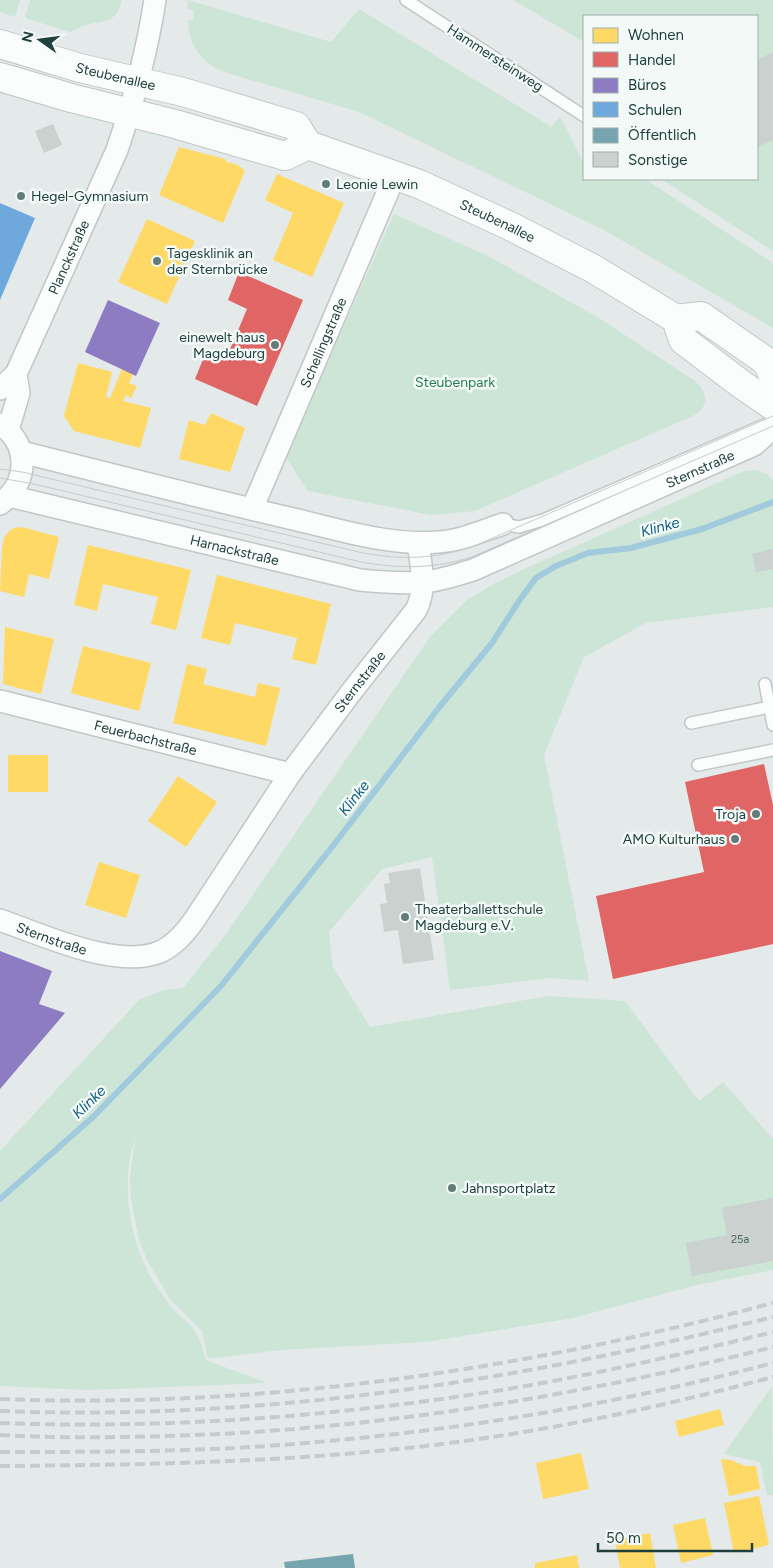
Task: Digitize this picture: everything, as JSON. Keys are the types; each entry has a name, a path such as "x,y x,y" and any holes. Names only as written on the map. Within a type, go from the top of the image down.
{"main road":[{"name":"Steubenallee","path":"0,44 80,68 183,92 296,126 308,145 436,192 542,242 592,268 676,319"},
{"path":"0,77 285,156 308,145"},
{"path":"773,376 768,364 757,354 701,316 676,319 684,340 773,406"}],"street":[{"name":"Planckstraße","path":"0,389 16,374 117,150 130,113 146,55 155,2"},
{"name":"Schellingstraße","path":"252,509 394,175"},
{"name":"Planckstraße","path":"4,427 18,393 16,374"},
{"path":"4,427 17,441 23,465 17,486 5,500"},
{"name":"Sternstraße","path":"0,920 106,955 130,958 161,952 178,940 195,919 290,774 416,610 422,594 423,582 473,570 754,444 773,428"},
{"path":"21,452 373,537 418,543 455,540 503,524"},
{"name":"Harnackstraße","path":"5,500 360,580 423,582"},
{"path":"418,543 423,582"},
{"name":"Feuerbachstraße","path":"0,701 290,774"}],"lane":[{"name":"Hammersteinweg","path":"406,0 583,115"},
{"path":"503,524 519,527 543,520 773,421"},
{"path":"765,684 773,724"},
{"path":"691,723 769,707"},
{"path":"698,765 773,750"}],"green space":[{"path":"0,0 20,0 15,17 0,12"},
{"path":"30,0 122,0 116,14 112,18 85,25 70,32 25,18"},
{"path":"188,0 331,42 359,9 552,127 560,116 583,160 583,180 647,180 773,263 773,328 604,230 359,112 221,71 207,62 193,44 190,37 188,20 193,21 194,11 187,8"},
{"path":"513,0 773,0 773,251 663,180 758,180 758,15 583,15 583,41"},
{"name":"Steubenpark","path":"394,214 488,256 599,318 695,381 704,394 705,403 703,407 695,415 475,511 431,515 308,491 285,456"},
{"path":"756,470 768,475 773,480 773,607 646,623 584,657 544,755 589,981 550,978 450,990 432,857 382,869 329,932 333,967 370,1027 549,996 625,1001 699,1101 723,1082 773,1139 773,1270 697,1285 573,1318 426,1342 281,1350 208,1359 202,1331 170,1299 147,1260 139,1240 131,1199 130,1177 135,1138 130,1156 128,1176 130,1217 141,1257 150,1275 172,1307 195,1332 206,1360 267,1383 89,1390 0,1386 0,1151 139,1000 164,990 183,988 226,934 430,637 467,600 497,582 531,566 744,471"},
{"path":"772,1386 773,1495 767,1496 760,1462 724,1454"}],"building: Wohnen":[{"path":"179,147 225,159 227,162 238,165 245,171 223,223 159,195"},
{"path":"277,174 344,203 312,277 273,260 293,213 265,200"},
{"name":"Tagesklinik an der Sternbrücke","path":"147,219 195,241 167,304 118,282"},
{"path":"78,363 112,372 106,397 110,398 122,369 133,374 129,383 137,386 131,398 126,395 123,401 151,408 140,448 74,431 64,416"},
{"path":"211,413 245,428 230,472 179,459 189,420 205,425"},
{"path":"22,527 59,537 49,579 29,574 24,597 0,591 4,538 9,531"},
{"path":"88,545 191,570 176,630 151,624 158,597 103,584 97,611 74,605"},
{"path":"217,575 331,604 316,665 292,659 297,638 235,623 230,645 201,638"},
{"path":"5,627 54,639 41,694 3,684"},
{"path":"83,646 151,663 139,711 71,693"},
{"path":"187,664 207,669 203,684 255,697 258,683 280,688 266,746 173,723"},
{"path":"8,755 48,755 48,792 8,792"},
{"path":"178,776 217,802 186,847 148,821"},
{"path":"99,862 140,875 126,918 85,905"},
{"path":"720,1409 724,1425 679,1437 675,1421"},
{"path":"581,1453 589,1489 543,1499 536,1463"},
{"path":"721,1459 731,1460 745,1466 756,1466 760,1489 729,1496"},
{"path":"759,1496 769,1545 734,1553 724,1503"},
{"path":"705,1518 713,1555 681,1563 673,1525"},
{"path":"650,1533 656,1568 620,1568 615,1540"},
{"path":"577,1555 579,1568 535,1568 535,1563"}],"building: Handel":[{"path":"239,272 303,300 257,406 195,379 206,352 225,361 247,309 228,300"},
{"name":"AMO Kulturhaus","path":"764,764 773,805 773,944 613,979 596,896 704,872 685,782"}],"building: Büros":[{"path":"108,300 160,323 136,376 85,352"},
{"path":"0,951 52,971 39,1004 65,1013 0,1089"}],"building: Schulen":[{"path":"0,203 35,218 0,300"}],"building: Öffentlich":[{"path":"353,1554 355,1568 285,1568 284,1562"}],"building: Sonstige":[{"path":"773,52 773,140 758,147 758,60"},
{"path":"53,124 62,145 44,153 35,131"},
{"path":"773,549 773,569 756,572 752,554"},
{"name":"Theaterballettschule Magdeburg e.V.","path":"420,868 434,960 403,964 398,930 384,932 380,904 387,903 384,884 390,883 388,873"},
{"path":"773,1198 773,1261 692,1276 686,1243 727,1235 722,1208"}],"waterway":[{"name":"Klinke","path":"0,1199 93,1117 221,986 332,847 441,705 492,643 536,578 556,566 588,553 631,548 702,529 773,502"}],"tram line":[{"path":"0,469 22,472 363,553 391,557 418,557 444,554 472,547 773,416"},
{"path":"0,478 34,484 361,562 404,567 446,563 474,556 773,426"}],"railway":[{"path":"0,1399 196,1398 293,1391 390,1380 583,1348 773,1303"},
{"path":"0,1411 196,1410 293,1403 389,1392 486,1378 582,1360 678,1340 773,1317"},
{"path":"0,1423 123,1424 245,1419 428,1401 561,1380 773,1332"},
{"path":"0,1435 138,1437 220,1434 360,1423 498,1404 567,1392 705,1364 773,1347"},
{"path":"0,1452 234,1448 395,1434 458,1426 585,1405 711,1379 773,1363"},
{"path":"0,1466 111,1465 277,1459 442,1444 526,1432 609,1416 773,1377"}],"place":[{"name":"Leonie Lewin","path":"326,184"},
{"name":"Hegel-Gymnasium","path":"21,196"},
{"name":"Tagesklinik an der Sternbrücke","path":"157,261"},
{"name":"einewelt haus Magdeburg","path":"275,345"},
{"name":"Troja","path":"756,814"},
{"name":"AMO Kulturhaus","path":"735,839"},
{"name":"Theaterballettschule Magdeburg e.V.","path":"405,917"},
{"name":"Jahnsportplatz","path":"452,1188"}]}
